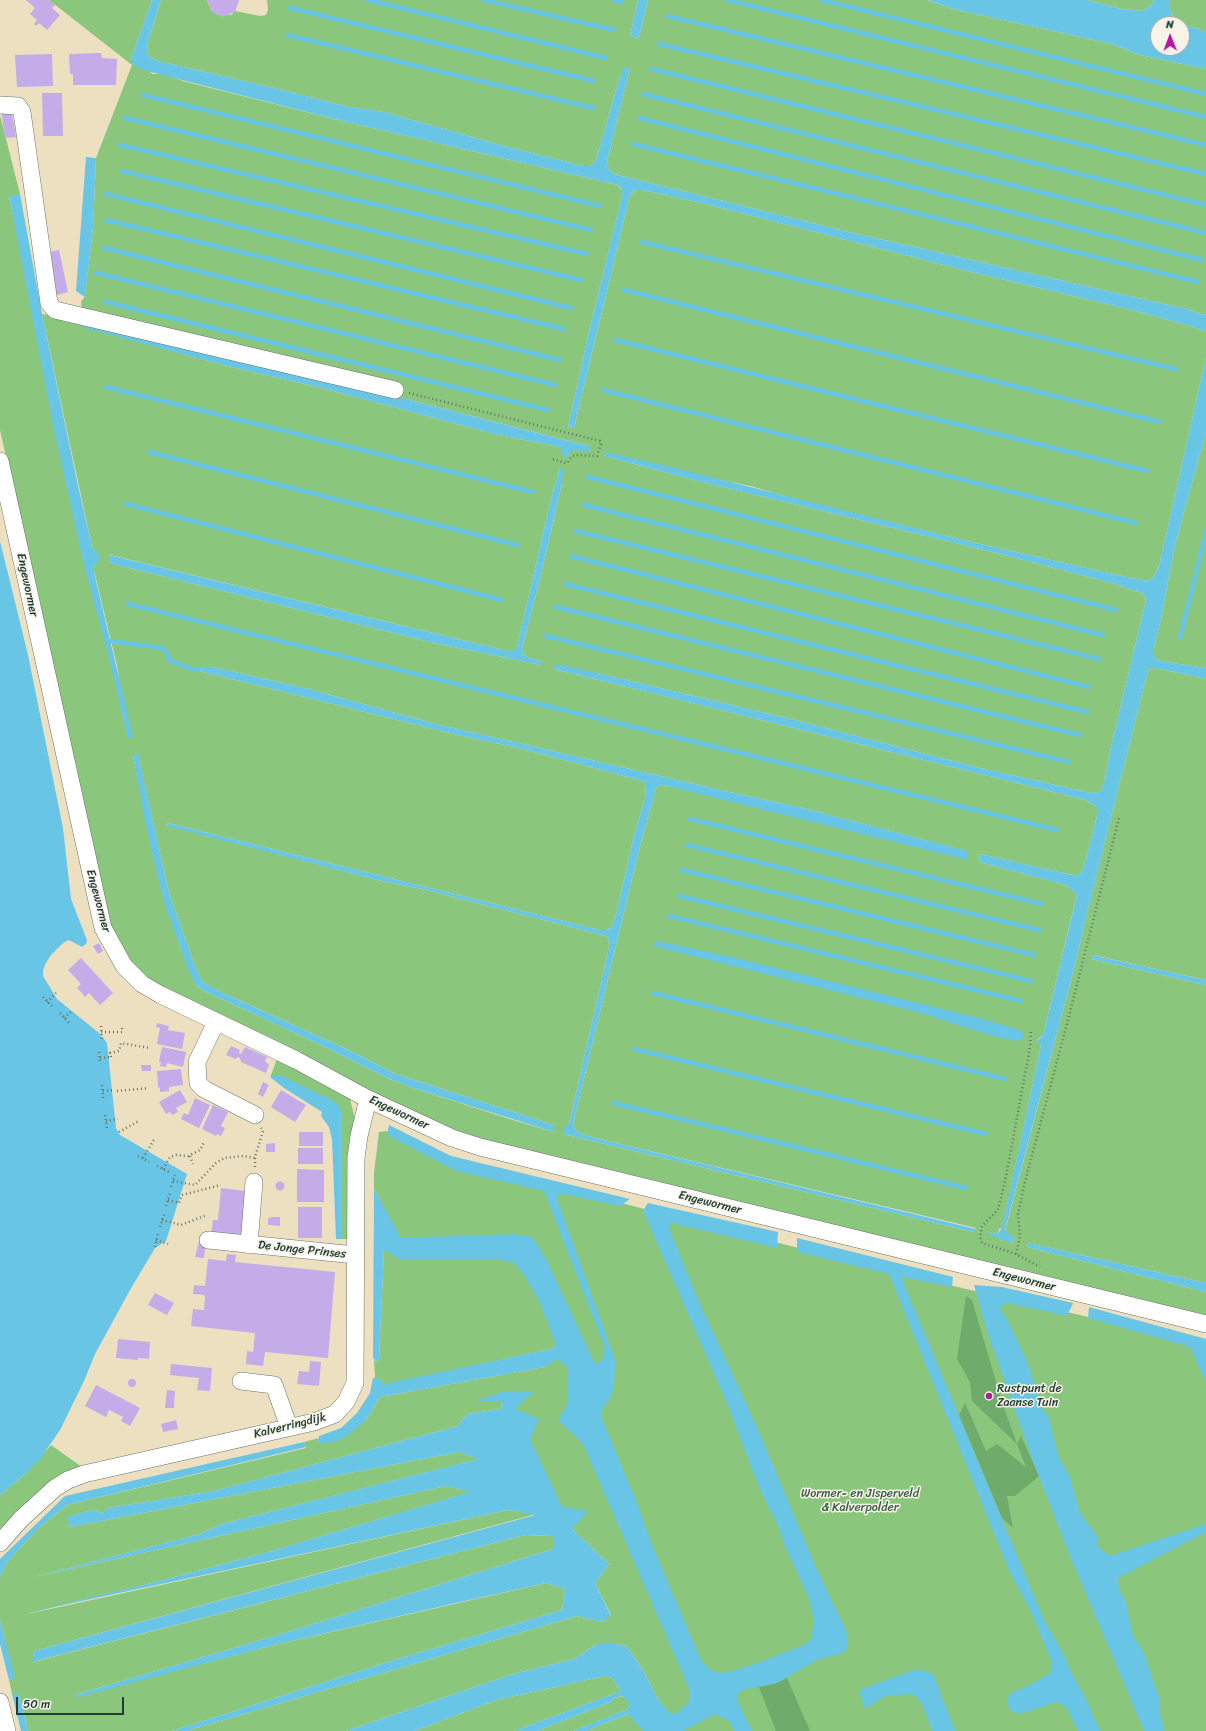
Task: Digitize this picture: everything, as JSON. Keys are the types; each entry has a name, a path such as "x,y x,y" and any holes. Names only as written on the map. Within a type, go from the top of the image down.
{"street":[{"path":"0,105 18,106 22,112 49,303 55,310 395,390"},
{"name":"Engewormer","path":"0,461 103,928 124,966 142,984 161,995 296,1060 368,1099 452,1138 480,1147 1206,1324"},
{"path":"216,1022 197,1062 198,1083 204,1089 255,1115"},
{"name":"Kalverringdijk","path":"0,1543 54,1488 68,1480 84,1474 314,1422 335,1414 346,1402 355,1383 356,1158 359,1136 368,1099"},
{"name":"De Jonge Prinses","path":"249,1245 254,1182"},
{"name":"De Jonge Prinses","path":"208,1240 355,1255"},
{"path":"242,1381 274,1385 289,1427"},
{"path":"0,1702 7,1731"}],"path":[{"path":"395,390 600,441 601,444 597,456 576,455 572,456 566,463 552,459"},
{"path":"1016,1254 1020,1236 1018,1214 1025,1182 1119,818"},
{"path":"47,1002 56,994"},
{"path":"43,997 52,1006"},
{"path":"64,1018 73,1010"},
{"path":"60,1013 69,1023"},
{"path":"102,1026 102,1039"},
{"path":"101,1032 122,1032 122,1027"},
{"path":"1026,1260 1016,1254 982,1243 980,1237 982,1226 998,1210 1030,1047 1031,1032"},
{"path":"100,1058 111,1058 110,1053 119,1051 121,1043 150,1048"},
{"path":"99,1052 100,1064"},
{"path":"102,1085 103,1098"},
{"path":"103,1091 149,1088"},
{"path":"105,1115 107,1128"},
{"path":"254,1182 255,1158 263,1131 255,1115"},
{"path":"106,1121 118,1119"},
{"path":"119,1132 139,1121"},
{"path":"143,1158 155,1138"},
{"path":"163,1169 170,1157 190,1155 200,1150 204,1142"},
{"path":"190,1155 190,1159 193,1164"},
{"path":"138,1156 149,1162"},
{"path":"173,1181 195,1185 216,1163 224,1158 242,1156 255,1158"},
{"path":"157,1166 169,1172"},
{"path":"171,1188 175,1175"},
{"path":"168,1200 179,1203 182,1195 221,1185"},
{"path":"166,1206 170,1194"},
{"path":"160,1227 164,1214"},
{"path":"162,1220 181,1225 207,1215"},
{"path":"155,1247 158,1234"},
{"path":"156,1240 168,1244"}],"green space":[{"path":"49,0 152,0 131,59 153,74 164,74 183,81 338,120 618,185 622,191 622,196 590,327 568,427 574,428 630,195 636,190 702,203 975,273 1128,309 1194,327 1206,332 1206,357 1159,566 1153,578 1148,581 967,541 792,498 750,486 604,456 702,482 997,553 1115,584 1144,594 1146,600 1109,755 1105,779 1100,792 1091,793 976,767 799,721 597,673 554,669 1086,800 1097,807 1097,816 1083,870 1077,876 980,854 979,862 1066,885 1077,894 1043,1035 1037,1040 1041,1045 1002,1229 1000,1228 997,1234 989,1232 1012,1243 1014,1238 1005,1231 1077,957 1148,670 1151,668 1165,670 1206,679 1206,980 1092,955 1091,959 1206,985 1206,1283 1028,1243 1027,1247 1206,1292 1206,1316 486,1142 442,1128 161,989 134,968 112,934 0,430 0,115 20,194 9,197 128,738 117,666 93,566 98,563 98,555 92,547 42,314 83,321 81,302 85,296 93,228 96,158 132,65","holes":["128,339 367,389 589,446 579,450 572,449 563,457 563,449 556,446 494,434 322,388 227,366","560,468 562,483 522,649 523,654 541,661 541,665 434,643 109,563 110,555 508,651 515,650 517,647 550,503","200,667 213,667 309,689 432,723 803,808 967,851 662,785 657,786 640,846 573,1124 577,1132 595,1138 976,1228 973,1232 563,1134 569,1124 609,947 608,937 422,889 377,880 167,825 168,823 600,930 606,930 612,927 617,911 635,831 645,799 646,782 519,748 458,735 199,671","133,755 138,755 169,893 196,969 203,982 223,993 355,1053 393,1073 554,1125 554,1132 413,1088 385,1077 323,1046 202,990 196,985 181,949 154,860"]},
{"path":"161,0 207,0 211,10 218,15 231,15 235,11 260,16 266,15 268,10 267,0 638,0 630,36 639,38 648,0 927,0 953,9 1112,44 1140,55 1206,69 1206,314 1202,315 1191,310 849,232 614,174 609,170 607,162 630,68 623,72 620,76 596,160 591,166 584,166 504,146 384,112 349,107 158,61 149,57 147,52 148,42"},
{"path":"1087,0 1154,0 1153,3 1143,11 1122,9"},
{"path":"1170,0 1206,0 1206,32 1190,26 1190,16 1173,16 1170,10"},
{"path":"1206,432 1206,668 1160,661 1153,656 1153,651 1161,619 1175,545"},
{"path":"277,1059 344,1093 350,1099 355,1119 348,1239 342,1239 342,1113 279,1075 271,1075"},
{"name":"Wormer- en Jisperveld & Kalverpolder","path":"387,1131 451,1160 901,1274 1206,1344 1206,1731 586,1731 628,1714 665,1708 659,1701 640,1665 626,1646 616,1644 597,1644 574,1659 513,1674 346,1731 186,1731 577,1616 601,1622 611,1615 595,1583 609,1564 572,1529 514,1409 533,1391 477,1401 502,1401 501,1409 467,1414 458,1426 214,1491 108,1508 102,1513 91,1510 68,1517 70,1527 459,1452 479,1459 222,1524 200,1534 34,1577 446,1486 471,1492 268,1552 156,1582 22,1615 508,1510 536,1514 34,1651 33,1662 525,1535 554,1536 553,1549 291,1631 75,1695 75,1697 270,1646 546,1583 565,1589 562,1610 388,1662 172,1731 28,1731 19,1694 12,1694 9,1680 14,1678 0,1621 0,1577 8,1561 39,1528 67,1505 306,1448 304,1442 319,1438 318,1444 367,1419 380,1397 545,1367 556,1345 551,1349 384,1385 378,1378 375,1378 374,1360 377,1362 379,1358 384,1250 379,1198 374,1189 374,1173 379,1132"},
{"path":"966,1296 972,1300 1002,1402 1017,1444 972,1401 970,1382 957,1359"},
{"path":"965,1403 986,1451 997,1444 1026,1467 1017,1444 1021,1436 1039,1476 1015,1496 1007,1496 1013,1528 1002,1518 959,1415"},
{"path":"51,1445 82,1467 28,1501 0,1530 0,1495 23,1476"},
{"path":"605,1676 612,1678 621,1691 514,1731 414,1731 497,1700"},
{"path":"787,1678 810,1731 776,1731 759,1687 777,1683"},
{"path":"624,1696 629,1704 628,1709 573,1731 537,1731 611,1702 614,1698"}],"water":[{"path":"152,0 161,0 148,42 147,52 149,57 158,61 349,107 384,112 504,146 584,166 591,166 596,160 620,76 624,68 630,68 607,162 609,170 614,174 849,232 1191,310 1202,315 1206,314 1206,332 1194,327 1128,309 975,273 702,203 636,190 630,195 574,428 568,427 590,327 622,196 621,188 618,185 338,120 143,70 132,64 131,59"},
{"path":"638,0 648,0 639,38 630,36"},
{"path":"928,0 1087,0 1122,9 1143,11 1153,3 1154,0 1170,0 1170,10 1173,16 1150,16 1150,56 1190,56 1190,26 1206,32 1206,69 1140,55 1112,44 953,9"},
{"path":"86,157 96,158 93,228 85,297 76,291"},
{"path":"20,194 42,314 77,481 92,547 99,555 98,563 93,566 133,737 128,738 108,654 83,561 54,430 9,196"},
{"path":"83,321 367,389 589,446 590,452 572,450 566,458 563,457 562,449 556,446 494,434 322,388 227,366 81,327"},
{"path":"1206,357 1206,432 1175,545 1153,656 1160,661 1206,668 1206,679 1165,670 1151,668 1148,670 1077,957 1005,1230 1014,1238 1012,1243 989,1235 989,1232 997,1234 1002,1228 1041,1045 1037,1041 1043,1035 1077,895 1066,885 979,862 980,854 1077,876 1083,870 1097,816 1097,807 1086,800 554,669 556,664 597,673 799,721 976,767 1091,793 1100,792 1105,779 1109,755 1146,600 1144,594 1115,584 997,553 702,482 604,456 605,452 662,465 967,541 1148,581 1153,578 1159,566"},
{"path":"560,468 563,469 562,483 522,649 523,654 541,661 541,665 434,643 109,563 109,555 508,651 514,650 517,647 550,503"},
{"path":"0,541 28,655 63,828 71,899 87,940 86,944 82,947 68,940 62,944 51,955 46,963 43,970 43,976 57,999 99,1033 107,1043 116,1128 120,1135 187,1174 166,1241 155,1248 130,1290 95,1354 84,1381 60,1430 40,1459 23,1476 0,1495"},
{"path":"200,667 213,667 309,689 432,723 803,808 968,851 967,860 663,785 657,786 640,846 573,1124 577,1132 595,1138 976,1229 973,1232 563,1134 564,1128 569,1124 609,947 608,937 167,826 168,823 600,930 606,930 612,927 617,911 635,831 645,799 646,782 519,748 458,735 199,671"},
{"path":"138,754 169,893 196,969 203,982 223,993 355,1053 393,1073 554,1125 554,1132 413,1088 385,1077 323,1046 202,990 196,985 188,969 160,887 146,826 133,755"},
{"path":"657,941 732,957 983,1019 1022,1031 1024,1039 1013,1041 917,1012 653,946"},
{"path":"1091,955 1206,980 1206,985 1091,959"},
{"path":"271,1075 279,1075 332,1100 339,1106 342,1113 342,1239 336,1239 332,1139 329,1127 321,1116 322,1112 284,1088 270,1077"},
{"path":"389,1125 451,1156 630,1199 620,1206 564,1194 556,1196 615,1360 614,1387 609,1400 602,1410 602,1419 637,1503 650,1540 700,1658 709,1669 719,1673 730,1672 804,1645 811,1639 814,1620 809,1599 785,1546 776,1521 756,1480 729,1408 643,1211 648,1203 778,1232 777,1248 671,1223 669,1228 696,1295 759,1432 817,1570 845,1628 848,1639 847,1649 843,1653 817,1660 777,1683 742,1690 738,1694 737,1700 752,1731 734,1731 729,1721 715,1714 683,1731 643,1731 628,1714 586,1731 573,1731 628,1709 629,1704 623,1696 614,1698 611,1702 537,1731 514,1731 621,1691 612,1678 605,1676 497,1700 414,1731 346,1731 513,1674 574,1659 597,1644 616,1644 626,1646 640,1665 659,1701 670,1713 675,1714 689,1702 690,1693 583,1444 558,1420 568,1403 568,1368 557,1359 545,1367 380,1397 367,1419 348,1435 337,1441 318,1444 319,1436 341,1428 357,1413 370,1393 373,1378 378,1378 384,1384 551,1349 556,1345 540,1303 524,1275 514,1263 498,1259 399,1259 384,1250 379,1358 377,1362 373,1358 374,1189 401,1238 514,1234 532,1237 546,1259 593,1360 597,1364 602,1360 605,1348 544,1191 456,1171 387,1135"},
{"path":"797,1238 953,1277 952,1287 901,1277 1044,1620 1065,1657 1100,1731 1078,1731 1066,1707 1057,1702 1020,1714 1010,1711 1007,1699 1011,1693 1028,1686 1049,1674 1052,1667 1050,1658 1031,1612 1010,1573 889,1274 797,1252"},
{"path":"1028,1243 1206,1283 1206,1292 1027,1247"},
{"path":"974,1285 1002,1287 1073,1303 1067,1316 1007,1303 999,1308 1007,1319 1026,1359 1037,1391 1039,1404 1048,1416 1059,1458 1070,1477 1080,1513 1097,1536 1098,1547 1110,1556 1206,1524 1206,1532 1118,1578 1119,1589 1126,1603 1132,1633 1145,1656 1160,1701 1160,1713 1164,1731 1144,1731 1070,1556 1032,1459 987,1331"},
{"path":"1089,1307 1206,1339 1206,1383 1190,1347 1088,1318"},
{"path":"505,1391 534,1391 515,1409 539,1419 530,1439 562,1507 588,1511 572,1529 609,1564 595,1583 611,1616 601,1622 577,1616 186,1731 172,1731 388,1662 562,1610 565,1589 546,1583 456,1603 270,1646 75,1698 75,1695 291,1631 553,1549 553,1536 525,1535 32,1662 34,1651 535,1515 508,1510 21,1614 156,1582 268,1552 470,1492 446,1486 34,1577 200,1534 222,1524 478,1459 459,1452 70,1527 67,1517 91,1510 102,1513 108,1508 214,1491 458,1426 467,1414 501,1409 502,1401 476,1401"},
{"path":"304,1442 306,1447 67,1505 39,1528 8,1561 0,1577 0,1559 65,1496"},
{"path":"0,1621 15,1678 9,1680 0,1644"},
{"path":"917,1669 933,1674 955,1731 932,1731 922,1704 914,1695 908,1694 885,1696 865,1709 859,1690"},
{"path":"12,1694 19,1694 28,1731 21,1731"}],"building":[{"path":"26,0 49,0 55,5 52,8 60,15 47,30 39,23 36,26 34,24 37,20 30,14 35,8"},
{"path":"207,0 239,1 235,12 223,17 212,12"},
{"path":"101,53 102,58 117,59 116,85 73,85 73,74 70,74 69,54"},
{"path":"52,54 53,86 17,87 15,55"},
{"path":"42,93 62,93 63,136 43,136"},
{"path":"11,108 16,137 5,138 1,109"},
{"path":"59,250 68,292 53,296 44,253"},
{"path":"99,943 103,951 98,954 93,946"},
{"path":"81,958 113,993 100,1005 89,993 85,997 77,988 81,984 68,970"},
{"path":"157,1023 169,1026 168,1030 185,1033 182,1049 157,1044 160,1028 156,1027"},
{"path":"231,1046 240,1050 239,1053 241,1054 245,1047 267,1057 265,1061 269,1065 266,1073 241,1062 240,1058 237,1057 236,1059 226,1055"},
{"path":"162,1047 186,1052 183,1067 167,1063 166,1067 160,1066 161,1062 159,1062"},
{"path":"141,1065 151,1065 151,1071 142,1071"},
{"path":"181,1069 183,1085 169,1087 169,1091 160,1092 160,1087 158,1088 157,1071"},
{"path":"263,1082 269,1085 263,1097 258,1094"},
{"path":"180,1090 187,1102 176,1108 178,1112 172,1115 170,1112 166,1114 159,1102"},
{"path":"281,1090 306,1105 295,1122 271,1107"},
{"path":"195,1098 210,1105 199,1128 181,1119 184,1113 188,1115"},
{"path":"213,1105 228,1112 221,1126 225,1128 221,1136 217,1134 216,1136 202,1129"},
{"path":"299,1132 323,1132 323,1146 299,1146"},
{"path":"275,1143 275,1152 266,1152 266,1144"},
{"path":"298,1148 323,1148 323,1164 298,1164"},
{"path":"297,1169 324,1170 324,1202 297,1202"},
{"path":"278,1182 282,1182 284,1186 282,1190 278,1190 276,1188 276,1184"},
{"path":"221,1188 245,1191 241,1238 211,1236 213,1220 218,1220"},
{"path":"298,1207 322,1207 322,1238 298,1238"},
{"path":"280,1217 280,1226 268,1225 268,1218"},
{"path":"200,1238 206,1239 204,1258 195,1257"},
{"path":"227,1254 236,1255 235,1262 335,1272 328,1358 265,1352 263,1366 246,1364 247,1351 253,1352 255,1333 191,1326 193,1309 204,1310 205,1297 204,1295 193,1294 194,1285 205,1286 208,1259 226,1261"},
{"path":"155,1293 174,1303 167,1315 148,1305"},
{"path":"118,1339 150,1342 149,1359 138,1358 138,1360 116,1358"},
{"path":"310,1361 321,1362 319,1386 297,1384 299,1371 309,1372"},
{"path":"171,1364 212,1368 210,1391 197,1390 199,1378 170,1375"},
{"path":"130,1379 134,1379 136,1383 134,1387 130,1387 128,1385 128,1381"},
{"path":"96,1385 140,1408 130,1426 121,1421 123,1417 109,1410 106,1417 85,1406"},
{"path":"167,1390 175,1391 174,1408 165,1408"},
{"path":"176,1420 178,1429 163,1432 161,1424"}],"waterway":[{"path":"368,0 606,58"},
{"path":"484,0 614,30"},
{"path":"614,0 622,2"},
{"path":"727,0 1206,117"},
{"path":"821,0 1206,94"},
{"path":"290,8 594,81"},
{"path":"667,16 1206,145"},
{"path":"287,35 593,108"},
{"path":"659,44 1206,174"},
{"path":"651,69 1206,205"},
{"path":"643,94 1206,233"},
{"path":"143,95 600,206"},
{"path":"125,118 591,230"},
{"path":"639,118 1202,260"},
{"path":"633,144 1198,282"},
{"path":"120,145 587,254"},
{"path":"121,171 581,280"},
{"path":"106,194 571,308"},
{"path":"106,220 564,329"},
{"path":"642,242 1175,369"},
{"path":"104,248 560,360"},
{"path":"96,273 555,385"},
{"path":"624,290 1160,422"},
{"path":"106,302 548,410"},
{"path":"615,340 1147,471"},
{"path":"106,387 533,492"},
{"path":"603,390 1136,523"},
{"path":"149,452 517,545"},
{"path":"588,477 1116,610"},
{"path":"126,504 502,600"},
{"path":"584,505 1103,635"},
{"path":"576,531 1099,659"},
{"path":"1180,638 1206,532"},
{"path":"571,556 1089,687"},
{"path":"565,584 1087,712"},
{"path":"128,604 1057,830"},
{"path":"556,607 1079,735"},
{"path":"546,636 1069,762"},
{"path":"111,641 162,648 166,652 170,661 192,669 199,669"},
{"path":"690,819 1042,904"},
{"path":"687,845 1039,930"},
{"path":"682,870 1034,955"},
{"path":"679,896 1031,981"},
{"path":"669,916 1021,1001"},
{"path":"653,993 1005,1079"},
{"path":"634,1049 986,1134"},
{"path":"614,1103 966,1188"}],"place":[{"name":"Rustpunt de Zaanse Tuin","path":"989,1396"}]}
